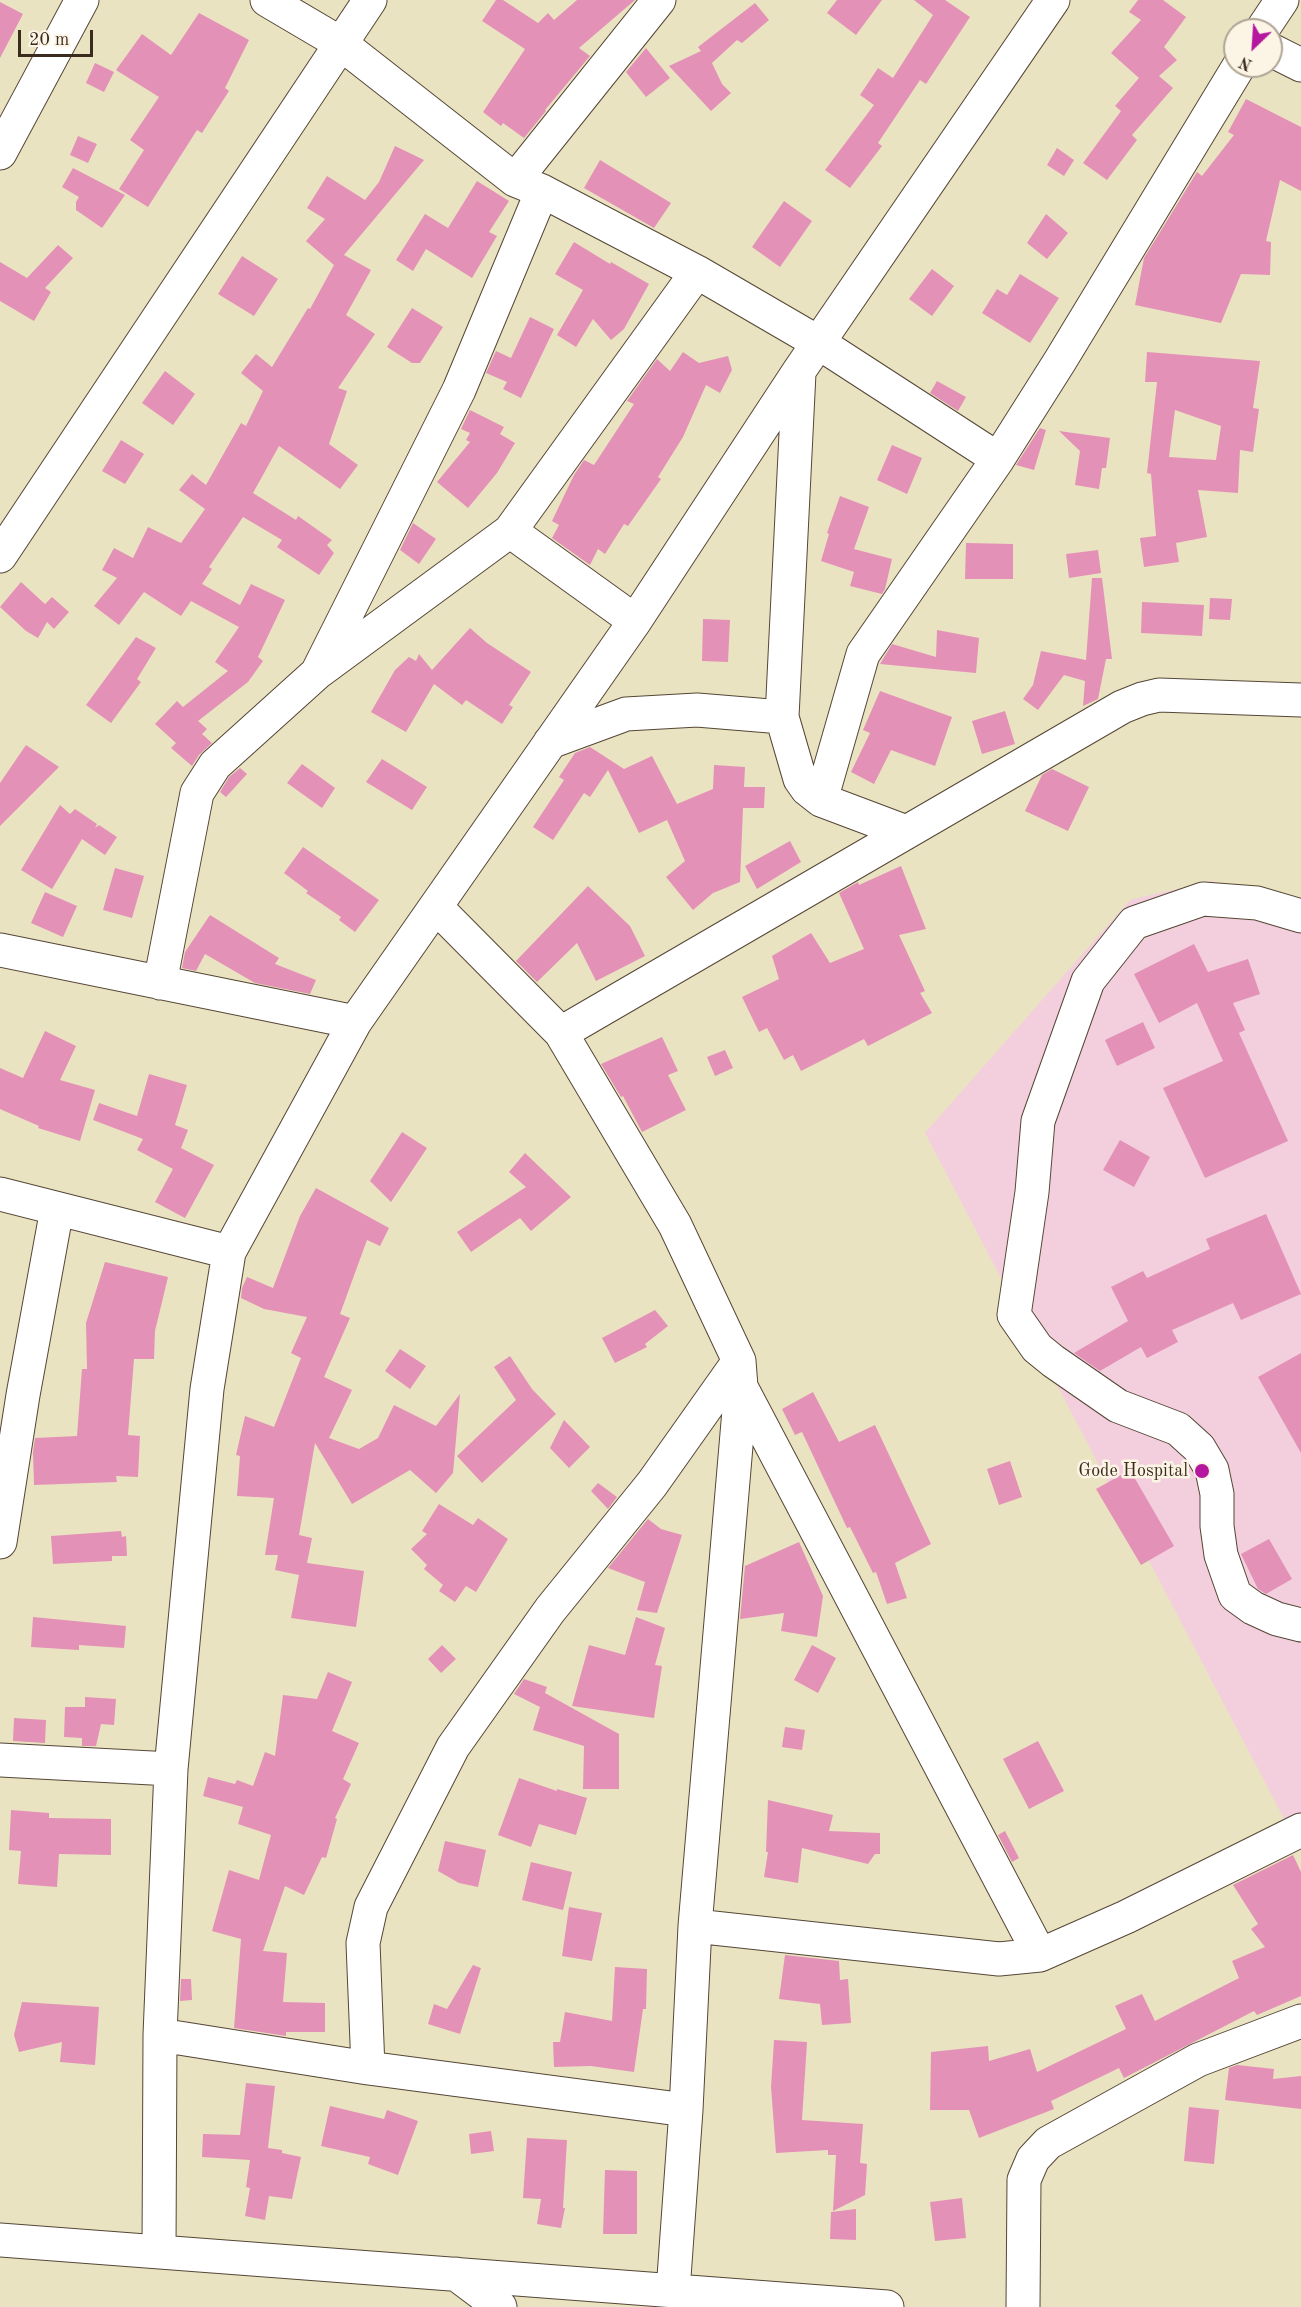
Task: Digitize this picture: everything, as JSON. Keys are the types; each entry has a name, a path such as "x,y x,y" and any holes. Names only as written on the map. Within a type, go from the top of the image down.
{"street":[{"path":"0,153 82,0"},
{"path":"267,0 340,43 529,186 697,272 819,343 998,459"},
{"path":"0,556 370,0"},
{"path":"317,673 459,390 529,186 659,0"},
{"path":"159,2252 160,2035 171,1769 207,1389 230,1252 355,1022 634,621 799,371 1053,0"},
{"path":"1270,18 1282,0"},
{"path":"1283,56 1301,66"},
{"path":"821,800 863,654 998,459 1232,78"},
{"path":"160,983 197,793 215,765 317,673 510,531 697,272"},
{"path":"799,371 782,717 800,779 807,789 821,800 906,832"},
{"path":"510,531 634,621"},
{"path":"561,1033 1122,707 1159,695 1301,700"},
{"path":"550,742 626,714 697,710 782,717"},
{"path":"1301,916 1257,903 1203,898 1134,923 1088,981 1038,1121 1032,1192 1014,1315 1037,1348 1053,1361 1118,1406 1178,1430 1199,1448 1212,1470 1217,1494 1217,1526 1221,1555 1235,1595 1253,1608 1277,1619 1301,1625"},
{"path":"436,907 561,1033 675,1225 740,1374 1040,1955"},
{"path":"0,950 355,1022"},
{"path":"0,1194 230,1252"},
{"path":"0,1542 11,1392 57,1209"},
{"path":"673,2291 686,2110 695,1926 740,1374"},
{"path":"368,2068 363,1942 371,1907 453,1747 550,1610 740,1374"},
{"path":"0,1760 171,1769"},
{"path":"695,1926 999,1959 1040,1955 1126,1917 1301,1830"},
{"path":"1023,2307 1023,2180 1033,2159 1048,2144 1198,2060 1301,2021"},
{"path":"160,2035 368,2068 686,2110"},
{"path":"0,2240 887,2307"},
{"path":"456,2274 500,2307"}],"shaded area":[{"name":"Gode Hospital","path":"1211,881 1301,899 1301,1829 1292,1834 925,1133 1130,900"}],"building":[{"path":"496,0 503,0 538,23 548,13 554,20 577,0 635,0 579,48 590,56 524,138 503,123 501,126 483,112 525,49 482,21"},
{"path":"837,0 882,0 856,35 827,13"},
{"path":"914,0 945,0 970,17 926,84 920,80 878,143 882,146 850,188 825,170 874,105 860,95 878,68 893,78 933,15"},
{"path":"1138,0 1163,0 1186,17 1164,47 1177,60 1159,76 1173,88 1132,135 1137,140 1107,180 1083,163 1121,111 1115,106 1139,78 1111,53 1141,20 1129,12"},
{"path":"0,2 23,14 0,58"},
{"path":"755,3 769,20 742,43 737,40 712,63 722,84 731,93 711,111 669,66 701,51 698,47"},
{"path":"199,13 249,40 225,88 229,91 202,133 197,130 148,207 119,189 144,150 130,140 159,97 116,70 142,34 171,55"},
{"path":"646,48 670,78 646,97 626,72"},
{"path":"95,63 114,72 104,92 86,83"},
{"path":"1246,99 1301,127 1301,191 1280,180 1266,241 1271,242 1270,275 1241,274 1221,323 1135,305 1144,258 1197,172 1202,176 1234,135 1228,132"},
{"path":"78,136 97,144 88,163 70,155"},
{"path":"395,146 424,160 344,255 371,270 346,315 375,334 338,388 347,391 329,444 358,465 340,489 279,446 253,493 296,520 298,516 332,540 327,545 334,553 319,575 277,547 282,540 243,517 209,567 212,569 202,584 240,605 251,584 285,600 258,657 263,661 248,682 198,721 207,729 202,734 212,743 199,755 192,766 171,748 176,743 155,724 177,701 183,707 228,671 215,662 239,627 191,601 181,616 144,592 119,625 94,606 117,578 102,570 114,548 133,558 148,527 181,543 205,509 179,490 192,474 206,485 241,423 246,426 263,391 241,373 256,354 272,367 308,308 310,309 334,265 306,241 325,219 307,208 327,176 365,200 379,182"},
{"path":"1057,148 1074,160 1064,176 1047,165"},
{"path":"600,160 671,203 654,228 584,188"},
{"path":"73,168 125,195 102,228 76,210 79,197 62,187"},
{"path":"477,181 509,201 489,232 497,236 472,278 426,249 413,271 396,260 425,214 448,228"},
{"path":"784,201 812,221 780,267 752,247"},
{"path":"1046,214 1068,233 1047,259 1027,243"},
{"path":"574,242 649,284 624,329 611,340 593,319 576,347 557,335 583,290 555,274"},
{"path":"58,245 73,258 45,288 51,292 34,321 0,301 0,262 27,278"},
{"path":"242,256 278,279 254,316 218,294"},
{"path":"932,269 954,286 932,316 909,299"},
{"path":"1020,274 1059,298 1030,343 982,313 997,289 1007,295"},
{"path":"412,308 443,327 420,363 412,363 387,347"},
{"path":"530,317 554,329 521,398 503,389 507,382 486,373 496,351 511,358"},
{"path":"683,352 699,363 728,356 732,370 720,393 706,385 683,437 658,477 661,479 628,526 624,524 605,554 598,549 590,565 552,538 559,525 552,521 574,475 584,460 594,465 634,404 627,401 657,359 670,371"},
{"path":"1147,352 1260,361 1253,408 1259,409 1253,452 1240,450 1238,493 1198,490 1207,537 1176,543 1179,562 1144,567 1140,538 1156,536 1151,474 1147,473 1157,382 1145,382","holes":["1175,410 1221,426 1216,460 1169,457"]},
{"path":"165,371 195,394 173,425 142,403"},
{"path":"937,381 966,397 958,411 930,393"},
{"path":"470,410 504,427 500,434 515,443 497,473 468,508 437,482 470,442 466,440 470,433 461,429"},
{"path":"1040,428 1046,430 1034,470 1016,465"},
{"path":"1059,431 1110,438 1106,468 1102,468 1099,489 1075,485 1080,451"},
{"path":"121,440 144,454 125,484 102,471"},
{"path":"892,445 922,458 907,494 877,480"},
{"path":"840,496 869,507 854,549 892,559 882,594 850,586 854,572 821,561 829,534 827,533"},
{"path":"413,523 436,539 419,564 400,550"},
{"path":"966,543 1013,544 1013,579 965,579"},
{"path":"1098,550 1101,573 1069,578 1066,554"},
{"path":"1092,578 1102,578 1112,659 1106,659 1098,699 1083,706 1085,681 1064,675 1038,710 1023,699 1033,685 1041,651 1086,660"},
{"path":"21,582 45,604 52,597 69,612 54,629 47,622 38,638 26,631 0,607"},
{"path":"1210,598 1232,599 1230,620 1209,619"},
{"path":"1142,602 1204,605 1202,636 1141,633"},
{"path":"703,619 730,620 728,662 702,661"},
{"path":"470,628 487,643 531,672 509,705 513,707 502,724 466,700 462,705 434,684 406,732 371,712 395,670 409,657 416,661 419,654 432,670"},
{"path":"937,630 979,638 976,673 880,664 892,644 936,657"},
{"path":"136,637 156,648 137,679 141,682 111,723 86,705"},
{"path":"880,691 952,717 935,766 891,750 874,784 851,772 870,733 863,730"},
{"path":"1005,711 1015,744 982,754 972,721"},
{"path":"26,745 59,767 0,826 0,783"},
{"path":"590,747 624,769 652,756 677,804 713,789 714,765 745,767 744,787 765,787 764,808 743,808 740,882 713,893 693,910 666,877 685,861 667,820 639,833 608,770 590,797 584,793 553,840 533,827 564,780 559,777 575,753"},
{"path":"382,759 427,787 412,810 366,782"},
{"path":"302,764 335,788 322,808 287,783"},
{"path":"240,768 247,774 226,797 220,792 229,777"},
{"path":"1052,769 1089,787 1068,831 1025,811 1042,775"},
{"path":"60,805 70,814 75,809 97,824 95,828 99,825 117,837 105,855 82,839 52,889 21,870"},
{"path":"790,841 801,862 757,889 745,866"},
{"path":"303,847 379,900 355,932 339,920 341,917 306,893 308,891 284,873"},
{"path":"901,866 926,929 899,935 925,991 920,993 932,1013 868,1046 864,1039 801,1071 793,1055 784,1060 767,1028 759,1032 742,997 779,979 772,956 811,933 830,963 864,949 839,893 858,882 859,885"},
{"path":"115,868 144,876 132,918 103,910"},
{"path":"588,886 630,926 645,956 596,981 577,943 537,982 516,961"},
{"path":"45,892 77,906 63,937 31,923"},
{"path":"210,915 279,958 275,964 316,980 310,994 255,983 205,954 196,971 182,968 185,952"},
{"path":"1194,944 1208,972 1248,959 1260,994 1233,1003 1245,1030 1239,1033 1288,1141 1205,1178 1163,1088 1223,1061 1197,1003 1159,1023 1134,974"},
{"path":"1143,1022 1155,1048 1117,1066 1105,1040"},
{"path":"45,1031 76,1046 60,1080 95,1090 80,1141 38,1128 39,1126 0,1109 0,1068 23,1078"},
{"path":"662,1037 678,1071 668,1075 686,1110 642,1132 623,1096 621,1097 601,1064"},
{"path":"725,1050 733,1068 715,1076 707,1057"},
{"path":"149,1074 187,1085 175,1125 188,1130 181,1148 214,1165 185,1218 155,1202 173,1169 137,1150 143,1139 93,1120 99,1103 137,1116"},
{"path":"402,1132 427,1148 391,1202 370,1181"},
{"path":"1120,1140 1150,1157 1134,1187 1103,1170"},
{"path":"525,1153 571,1197 531,1231 520,1218 471,1252 457,1232 526,1187 509,1172"},
{"path":"316,1188 389,1228 380,1246 367,1240 340,1314 350,1318 324,1377 352,1390 329,1438 359,1449 378,1438 394,1405 436,1426 460,1394 453,1473 436,1493 410,1470 352,1504 315,1443 299,1535 312,1538 307,1563 364,1571 356,1627 291,1618 299,1575 275,1570 278,1555 265,1555 274,1498 237,1496 240,1456 236,1455 245,1416 274,1427 301,1358 291,1353 307,1317 264,1309 241,1298 242,1288 247,1277 273,1288 300,1216"},
{"path":"1266,1214 1301,1294 1241,1320 1233,1303 1172,1330 1178,1342 1147,1358 1141,1347 1100,1371 1074,1353 1128,1321 1111,1287 1143,1271 1147,1278 1210,1249 1206,1239"},
{"path":"105,1262 168,1277 155,1331 154,1359 134,1359 128,1435 140,1436 138,1477 116,1476 117,1482 34,1485 35,1438 77,1436 82,1369 87,1369 86,1323"},
{"path":"655,1310 668,1326 645,1344 647,1347 615,1363 602,1338"},
{"path":"400,1349 426,1366 410,1389 385,1371"},
{"path":"1301,1353 1301,1453 1258,1377"},
{"path":"510,1356 532,1389 556,1414 482,1483 457,1456 516,1400 494,1367"},
{"path":"813,1392 839,1442 875,1425 931,1544 895,1563 907,1598 887,1604 876,1572 873,1573 850,1527 847,1528 802,1432 795,1435 782,1409"},
{"path":"564,1420 590,1447 569,1468 550,1448"},
{"path":"1010,1461 1022,1497 999,1505 987,1469"},
{"path":"1130,1470 1174,1546 1141,1565 1096,1489"},
{"path":"598,1483 617,1497 608,1509 591,1491"},
{"path":"439,1504 473,1525 478,1518 508,1539 476,1592 466,1586 455,1602 439,1591 443,1585 424,1569 427,1565 411,1549 427,1534 422,1531"},
{"path":"648,1519 661,1529 682,1535 657,1613 637,1610 645,1582 608,1568"},
{"path":"121,1531 122,1537 126,1536 127,1556 112,1556 112,1561 53,1564 51,1536"},
{"path":"1269,1539 1292,1579 1266,1594 1258,1589 1241,1554"},
{"path":"799,1542 823,1596 817,1637 781,1631 784,1613 740,1619 745,1566"},
{"path":"33,1617 126,1626 124,1648 79,1645 79,1650 31,1647"},
{"path":"636,1617 665,1628 655,1665 662,1666 654,1718 572,1706 589,1645 625,1655"},
{"path":"442,1645 456,1659 441,1673 428,1659"},
{"path":"812,1645 836,1658 818,1693 794,1680"},
{"path":"328,1672 352,1682 332,1731 359,1743 343,1779 351,1784 335,1818 337,1819 326,1858 322,1857 304,1895 285,1886 263,1951 287,1953 283,2002 325,2003 325,2032 286,2032 286,2036 234,2028 241,1939 212,1931 229,1870 259,1880 271,1835 238,1824 243,1807 203,1796 208,1777 235,1784 237,1780 253,1786 265,1752 275,1756 283,1695 317,1699"},
{"path":"524,1679 547,1687 545,1693 619,1734 619,1789 583,1789 584,1746 533,1730 540,1707 514,1694"},
{"path":"85,1697 116,1699 114,1725 101,1724 96,1746 82,1746 82,1738 64,1737 65,1707 85,1707"},
{"path":"14,1718 46,1720 45,1743 13,1741"},
{"path":"785,1727 805,1730 802,1750 782,1747"},
{"path":"1038,1741 1064,1791 1029,1809 1003,1759"},
{"path":"519,1778 587,1798 576,1835 539,1824 531,1847 498,1835"},
{"path":"768,1800 833,1815 829,1831 880,1833 880,1854 875,1854 868,1864 802,1848 798,1883 764,1877 768,1852 766,1852"},
{"path":"11,1810 49,1813 49,1818 111,1819 111,1855 59,1854 57,1887 18,1884 21,1851 9,1850"},
{"path":"1005,1831 1019,1858 1012,1862 998,1835"},
{"path":"445,1841 486,1850 478,1887 459,1883 438,1871"},
{"path":"1293,1855 1301,1872 1301,1996 1257,2015 1254,2011 1124,2078 1119,2068 1051,2101 1054,2109 979,2138 969,2110 930,2110 931,2052 988,2046 989,2061 1030,2049 1037,2072 1126,2029 1115,2006 1142,1994 1155,2021 1239,1978 1232,1961 1265,1947 1251,1929 1258,1924 1233,1885"},
{"path":"531,1862 572,1872 563,1910 522,1900"},
{"path":"569,1907 602,1913 592,1961 562,1956"},
{"path":"785,1955 839,1961 840,1980 848,1979 851,2023 822,2025 820,2004 779,1999"},
{"path":"473,1965 481,1968 460,2034 428,2024 434,2004 447,2009"},
{"path":"615,1967 647,1969 646,2009 643,2009 634,2072 591,2066 554,2067 553,2042 560,2042 565,2012 612,2021"},
{"path":"181,1979 191,1979 192,2000 180,2001"},
{"path":"22,2002 99,2007 95,2065 60,2062 62,2042 19,2052 14,2035"},
{"path":"774,2040 807,2042 802,2120 863,2124 860,2163 867,2164 865,2195 833,2211 836,2155 828,2155 828,2150 776,2153 771,2087"},
{"path":"1237,2065 1274,2069 1273,2079 1301,2076 1301,2109 1225,2100 1229,2068"},
{"path":"246,2083 275,2086 268,2148 301,2157 292,2199 269,2196 265,2220 245,2216 250,2188 246,2187 250,2160 202,2157 203,2134 240,2135"},
{"path":"330,2106 384,2119 387,2110 418,2121 398,2175 368,2164 370,2157 321,2146"},
{"path":"1189,2107 1219,2110 1214,2164 1184,2161"},
{"path":"491,2131 494,2151 471,2154 469,2134"},
{"path":"527,2138 567,2140 563,2208 565,2208 561,2228 537,2224 541,2199 523,2198"},
{"path":"605,2170 637,2171 637,2234 603,2234"},
{"path":"962,2198 966,2238 935,2241 930,2202"},
{"path":"856,2209 856,2240 830,2239 831,2212"}],"place":[{"name":"Gode Hospital","path":"1202,1471"}]}
